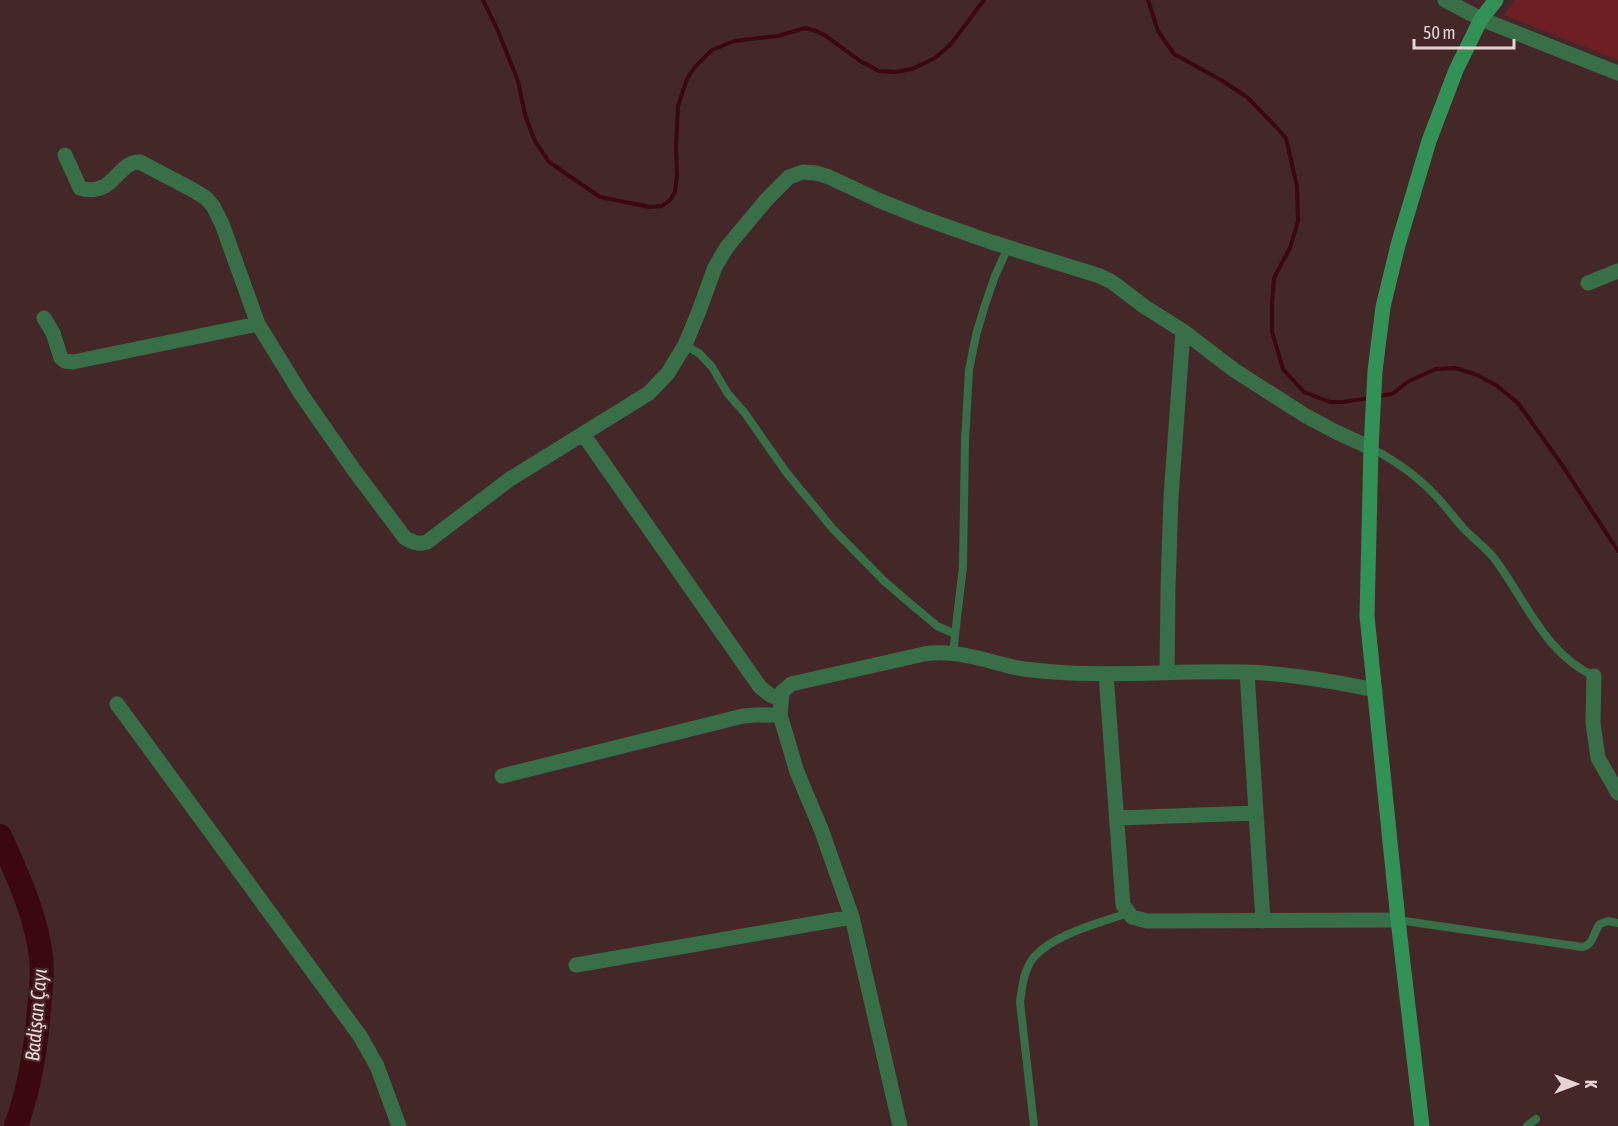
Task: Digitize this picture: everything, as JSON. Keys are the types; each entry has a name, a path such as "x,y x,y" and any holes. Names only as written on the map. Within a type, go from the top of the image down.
{"street":[{"path":"1445,0 1481,19 1618,73"},
{"path":"1422,1126 1367,616 1375,371 1383,307 1398,245 1429,141 1456,70 1481,19 1496,0"},
{"path":"65,155 80,188 97,189 113,181 130,164 140,162 206,198 222,224 258,324 301,394 354,470 405,538 416,543 427,542 510,479 649,393 668,373 684,345 715,267 727,247 767,199 789,177 803,172 829,177 923,218 1106,279 1183,331 1234,370 1306,416 1371,448"},
{"path":"1588,283 1618,271"},
{"path":"44,318 62,358 73,362 258,324"},
{"path":"1167,673 1171,497 1183,331"},
{"path":"583,434 760,687 771,695 780,707 797,772 832,858 852,917 900,1126"},
{"path":"780,707 782,692 791,684 924,654 953,652 1021,668 1052,672 1106,674 1247,672 1313,678 1375,690"},
{"path":"1247,672 1263,921"},
{"path":"1106,674 1123,905 1128,913 1137,919 1147,921 1398,920"},
{"path":"1594,676 1593,723 1598,758 1618,793"},
{"path":"117,704 360,1036 377,1066 399,1126"},
{"path":"502,776 743,716 763,714 780,707"},
{"path":"1117,818 1256,813"},
{"path":"576,965 852,917"}],"lane":[{"path":"953,652 963,566 965,441 969,370 985,305 1008,247"},
{"path":"684,345 700,354 712,367 728,394 744,412 786,472 833,529 884,581 937,627 955,634"},
{"path":"1371,448 1398,464 1435,495 1494,560 1558,651 1575,666 1594,676"},
{"path":"1034,1126 1021,1013 1021,992 1026,973 1035,957 1059,938 1128,913"},
{"path":"1398,920 1582,947 1591,942 1600,924 1608,921 1618,923"},
{"path":"1527,1126 1536,1119"}],"shaded area":[{"path":"1515,0 1618,0 1618,60 1504,15"}],"waterway":[{"path":"483,0 518,81 525,115 535,141 549,162 600,197 650,207 662,206 675,192 678,106 687,79 694,68 712,50 734,41 778,36 805,28 826,36 860,61 879,71 895,72 912,69 935,58 951,44 984,0"},
{"path":"1148,0 1158,31 1174,54 1247,97 1286,138 1297,186 1298,221 1290,248 1274,278 1272,332 1283,369 1304,392 1330,402 1368,398"},
{"path":"1379,396 1392,394 1409,381 1436,369 1455,368 1475,374 1496,385 1518,403 1618,551"},
{"name":"Badişan Çayı","path":"0,836 28,903 41,952 41,985 34,1054 29,1083 16,1126"}]}
